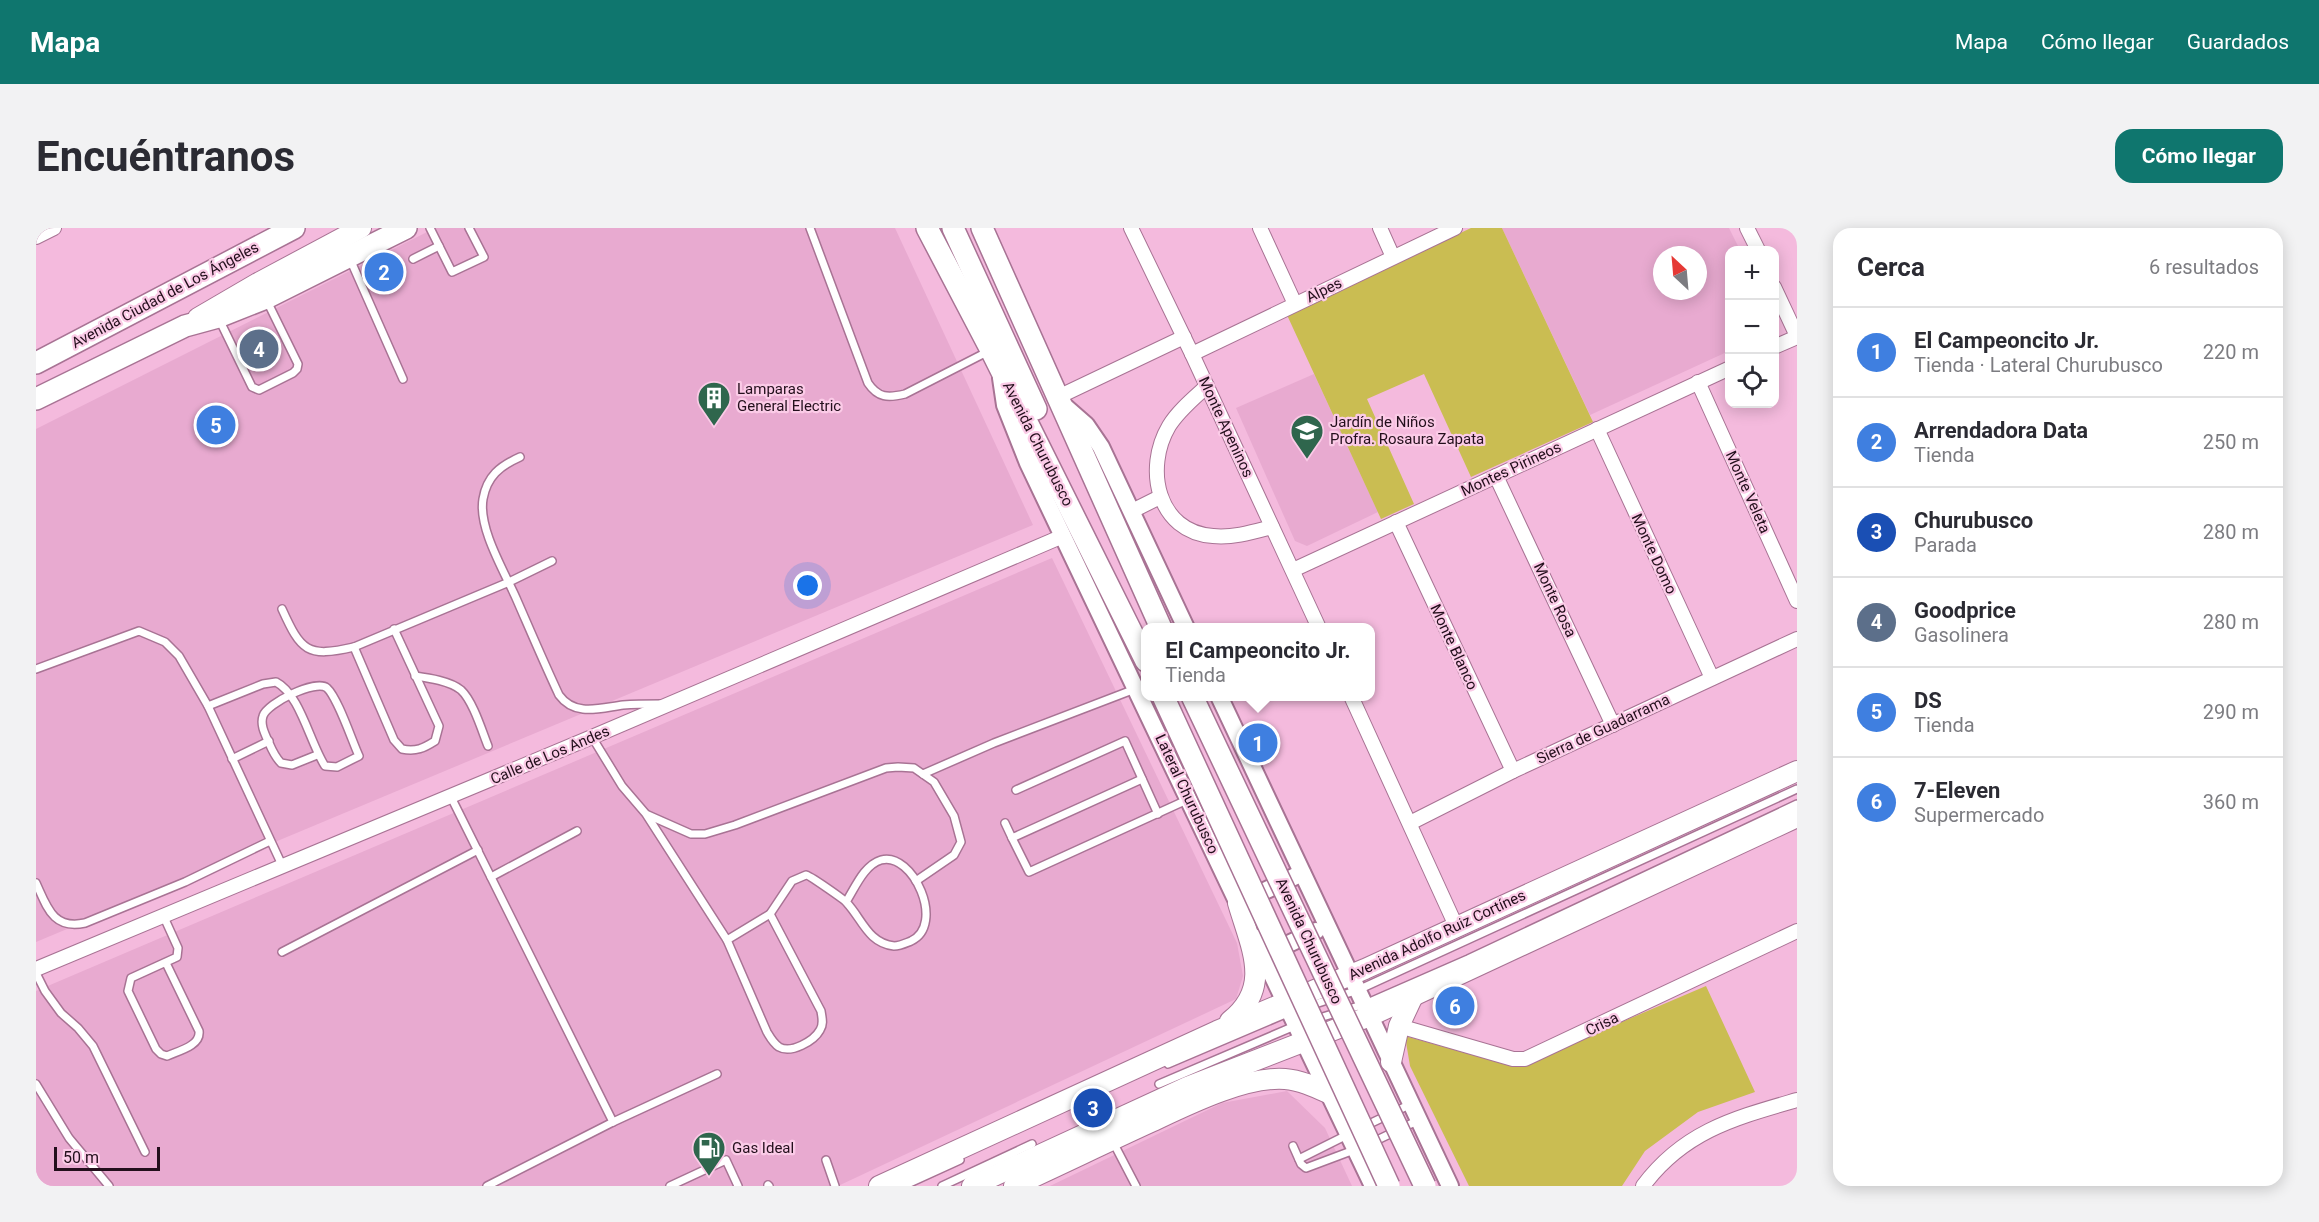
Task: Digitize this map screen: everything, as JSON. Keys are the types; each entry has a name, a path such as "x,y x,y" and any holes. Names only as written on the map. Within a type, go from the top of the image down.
{"highway":[{"name":"Avenida Ciudad de Los Ángeles","path":"36,363 294,228"},
{"path":"36,399 185,326 262,291 349,257 406,228"},
{"name":"Avenida Churubusco","path":"927,228 1071,508 1141,651"},
{"path":"952,228 1063,465 1071,494 1071,508"},
{"path":"982,228 1159,623"},
{"name":"Avenida Churubusco","path":"1164,701 1389,1186"},
{"name":"Avenida Churubusco","path":"1194,701 1425,1186"}],"main road":[{"path":"262,291 361,228"},
{"name":"Avenida Adolfo Ruiz Cortínes","path":"972,1186 1187,1087 1293,1021 1361,996 1456,926 1797,771"},
{"name":"Avenida Adolfo Ruiz Cortínes","path":"879,1186 1216,1031 1293,1021 1361,996 1413,996 1797,817"},
{"path":"1216,1031 1243,1010 1252,997 1257,978 1239,903"},
{"path":"1391,1062 1399,1026 1413,996"},
{"path":"1014,1186 1189,1104 1224,1091 1284,1079 1308,1084 1328,1093"}],"street":[{"path":"36,237 54,228"},
{"name":"Monte Apeninos","path":"1131,228 1317,623"},
{"path":"1260,228 1295,304"},
{"path":"1380,228 1393,257"},
{"name":"Alpes","path":"1192,354 1455,228"},
{"path":"1747,228 1756,246"},
{"path":"1779,298 1797,336 1779,345"},
{"path":"1184,337 1060,400 1094,435 1184,623"},
{"name":"Lateral Churubusco","path":"995,358 1005,405 1028,462 1141,699"},
{"name":"Montes Pirineos","path":"1293,570 1725,370"},
{"name":"Monte Veleta","path":"1698,382 1797,601"},
{"path":"1207,386 1184,407 1170,425 1161,444 1156,472 1160,497 1170,513 1181,524 1212,536 1241,535 1272,527"},
{"name":"Monte Domo","path":"1597,429 1712,678"},
{"name":"Monte Rosa","path":"1496,476 1613,725"},
{"path":"1132,511 1160,497"},
{"name":"Monte Blanco","path":"1396,522 1513,771"},
{"name":"Calle de Los Andes","path":"36,971 163,915 451,797 1063,536"},
{"name":"Sierra de Guadarrama","path":"1410,823 1513,771 1797,639"},
{"name":"Lateral Churubusco","path":"1142,701 1373,1186"},
{"path":"1221,701 1450,1186"},
{"path":"1353,701 1456,926"},
{"path":"1239,903 1302,873"},
{"path":"1262,956 1327,926"},
{"name":"Crisa","path":"1399,1026 1513,1059 1525,1059 1797,931"},
{"path":"1643,1186 1676,1150 1702,1133 1735,1118 1797,1100"}],"lane":[{"path":"430,228 452,272 483,257 469,228"},
{"path":"810,228 868,383 874,392 890,397 905,394 995,358"},
{"path":"413,259 439,246"},
{"path":"349,257 403,379"},
{"path":"216,313 252,387 259,390 292,373 297,369 298,364 262,291"},
{"path":"520,457 504,464 495,472 489,481 482,511 488,532 559,695 564,701 580,710 593,711 634,704 666,705"},
{"path":"282,609 294,637 302,646 313,651 324,652 354,647 509,582 552,561"},
{"path":"354,647 394,740 402,749 413,752 435,741 439,726 394,629"},
{"path":"36,669 139,631 165,642 179,656 208,706 282,865"},
{"path":"415,676 433,679 461,690 470,704 488,746"},
{"path":"208,706 270,682 282,685 291,695 317,755 325,766 337,767 358,756 328,689 317,686 291,695 274,704 264,713 262,726 278,760 285,765 292,765 317,755"},
{"path":"923,774 994,743 1136,689"},
{"path":"592,737 622,786 646,814 727,940 767,1032 774,1043 781,1048 788,1049 804,1044 822,1028 821,1011 770,914"},
{"path":"232,759 268,741"},
{"path":"1016,790 1125,741 1158,814"},
{"path":"646,814 691,834 705,834 735,825 886,768 914,768 934,782 943,796 954,816 961,842 954,855 916,881"},
{"path":"1012,838 1142,779"},
{"path":"1361,996 1797,789"},
{"path":"451,797 614,1122"},
{"path":"1005,823 1029,872 1189,799"},
{"path":"1361,996 1468,959 1797,804"},
{"path":"491,877 577,831"},
{"path":"36,883 53,915 66,924 74,925 85,923 185,882 270,841"},
{"path":"282,952 478,850"},
{"path":"727,940 770,914 787,887 801,875 811,876 828,891 846,902 870,934 894,946 916,938 922,930 927,915 927,906 916,881 904,866 896,861 881,860 869,868 846,902"},
{"path":"163,915 179,953 177,957 166,963 131,978 128,991 156,1049 166,1056 197,1042 200,1036 166,963"},
{"path":"36,971 45,991 61,1013 93,1046 145,1152"},
{"path":"1163,1066 1293,1021"},
{"path":"1159,1084 1293,1021"},
{"path":"487,1186 614,1122 717,1074"},
{"path":"36,1084 69,1138 109,1186"},
{"path":"1293,1146 1303,1166 1311,1167 1411,1104"},
{"path":"1299,1160 1419,1120"},
{"path":"1112,1140 1136,1186"},
{"path":"942,1186 1032,1144"},
{"path":"903,1186 964,1158"},
{"path":"670,1186 726,1160 738,1186"},
{"path":"825,1160 835,1186"}],"shaded area":[{"path":"435,228 895,228 1033,525 36,942 36,429"},
{"path":"1471,228 1502,228 1593,422 1471,477 1424,374 1367,399 1414,504 1381,519 1287,315"},
{"path":"1502,228 1729,228 1738,246 1725,246 1725,353 1590,415"},
{"name":"Jardín de Niños Profra. Rosaura Zapata","path":"1314,374 1378,512 1307,546 1295,541 1236,408"},
{"path":"1052,558 1237,943 1243,976 1236,999 838,1186 36,1186 36,991"},
{"path":"1706,986 1755,1092 1698,1112 1645,1151 1622,1186 1469,1186 1410,1066 1405,1036 1516,1067"},
{"path":"1287,1091 1325,1128 1352,1186 1050,1186 1222,1103"}],"place":[{"name":"Arrendadora Data","path":"384,272"},
{"name":"Goodprice","path":"259,349"},
{"name":"DS","path":"216,425"},
{"name":"Lamparas General Electric","path":"714,427"},
{"name":"Jardín de Niños Profra. Rosaura Zapata","path":"1307,460"},
{"name":"El Campeoncito Jr.","path":"1258,743"},
{"name":"7-Eleven","path":"1455,1006"},
{"name":"Churubusco","path":"1093,1108"},
{"name":"Gas Ideal","path":"709,1177"}]}
